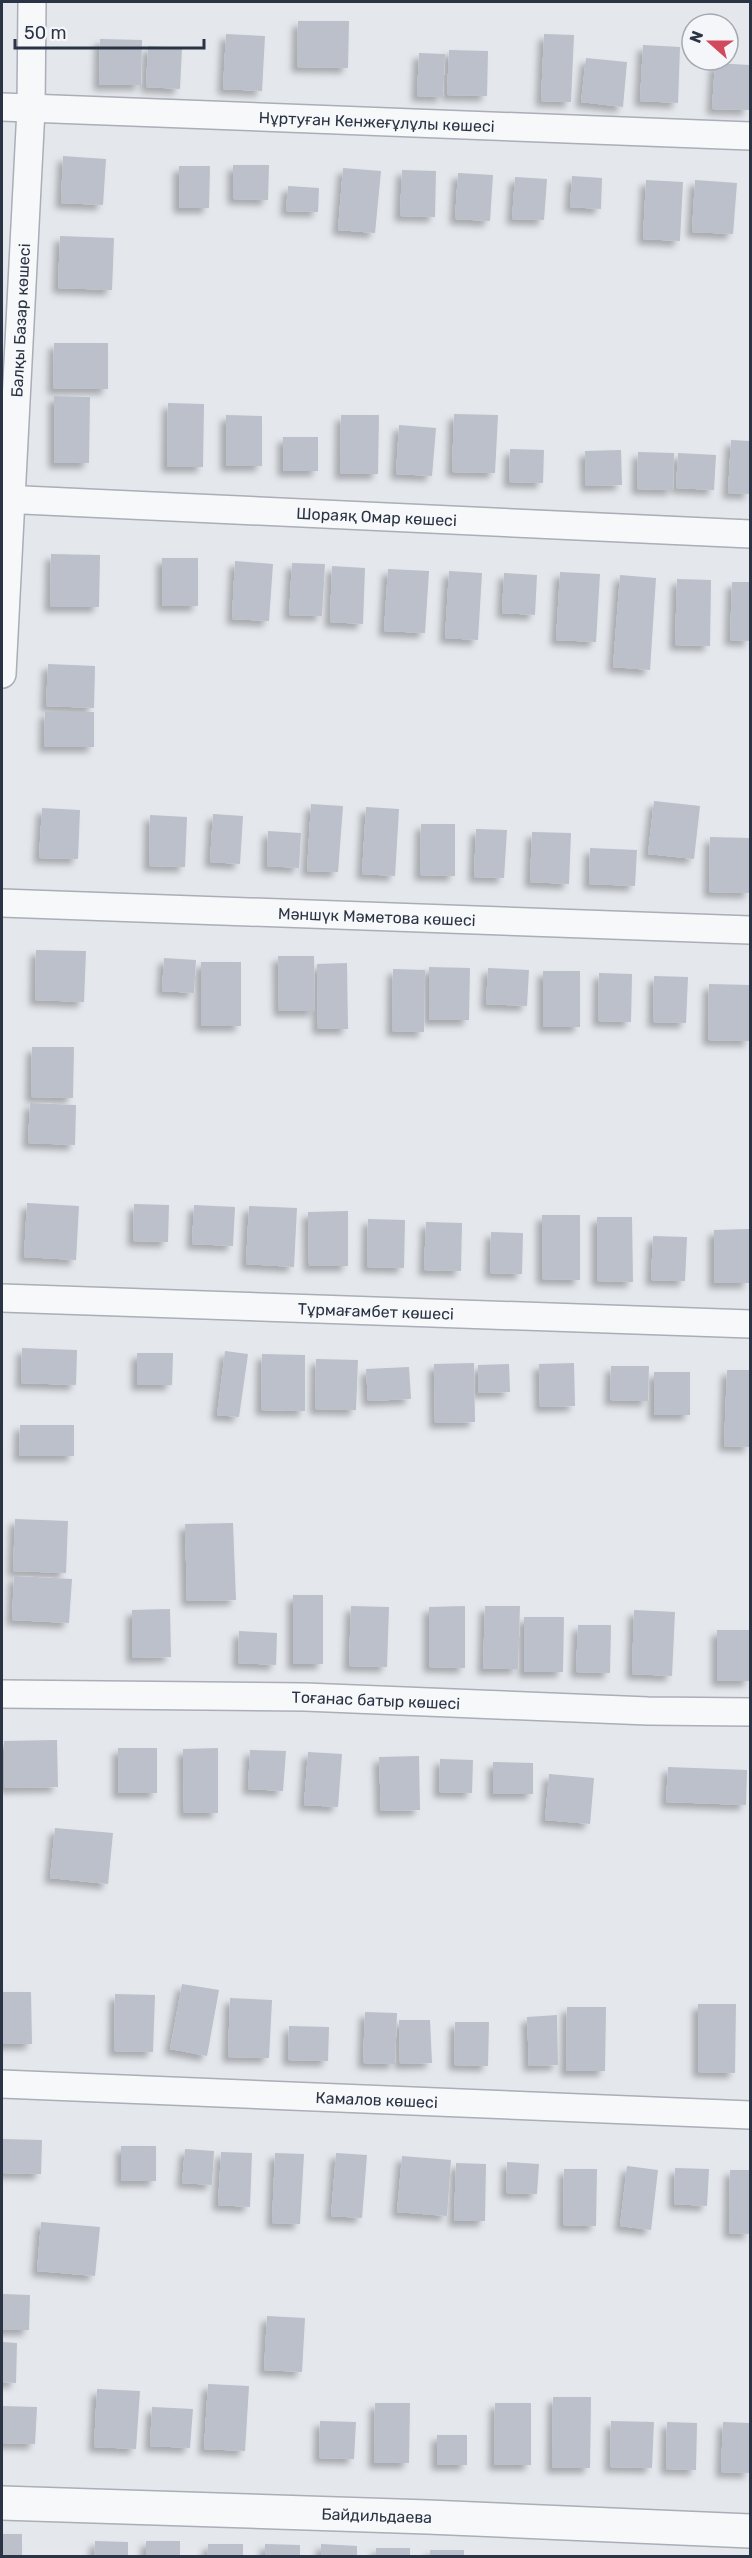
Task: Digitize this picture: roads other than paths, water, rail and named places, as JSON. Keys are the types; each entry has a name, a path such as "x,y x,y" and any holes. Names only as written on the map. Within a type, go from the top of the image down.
{"street":[{"name":"Балқы Базар көшесі","path":"2,674 7,499 31,109 32,2"},
{"name":"Нұртуған Кенжеғұлұлы көшесі","path":"2,107 750,136"},
{"name":"Шораяқ Омар көшесі","path":"7,499 750,534"},
{"name":"Мәншүк Мәметова көшесі","path":"2,903 750,930"},
{"name":"Тұрмағамбет көшесі","path":"2,1298 750,1324"},
{"name":"Тоғанас батыр көшесі","path":"2,1694 305,1697 648,1712 750,1712"},
{"name":"Камалов көшесі","path":"2,2084 750,2115"},
{"name":"Байдильдаева","path":"2,2503 416,2516 750,2531"}]}
